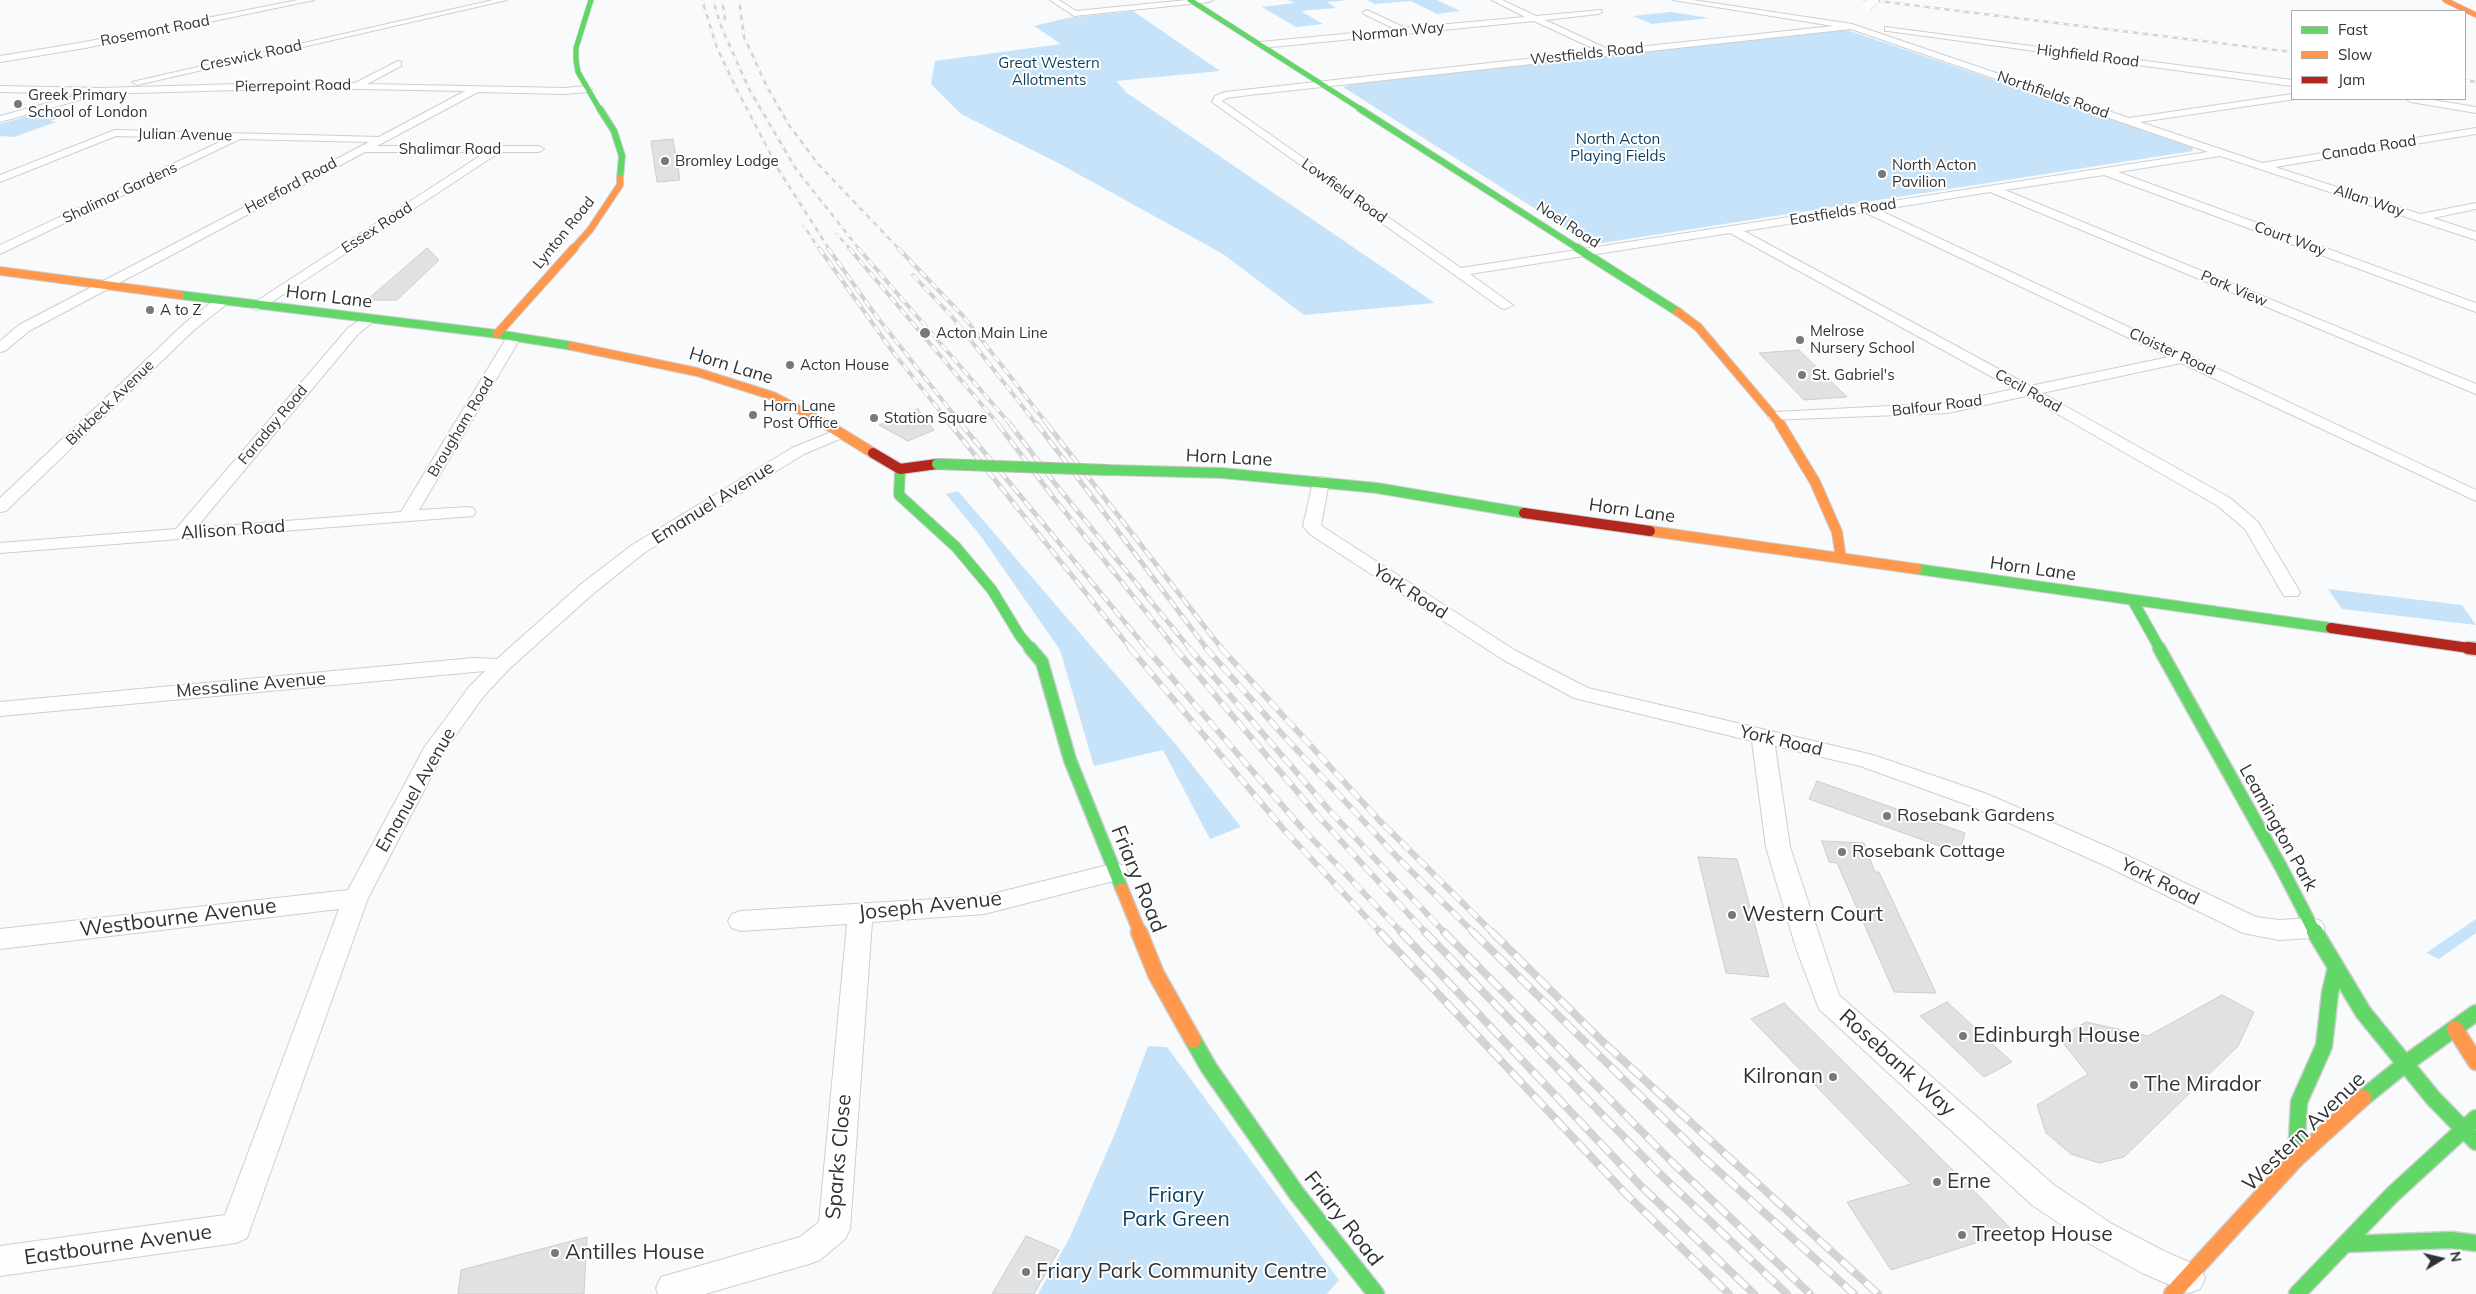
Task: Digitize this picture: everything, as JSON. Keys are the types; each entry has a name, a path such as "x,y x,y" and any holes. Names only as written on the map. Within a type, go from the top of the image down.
{"main road":[{"name":"Lynton Road","path":"497,334 590,230 620,185 622,156 614,131 578,72 576,48 591,0"},
{"path":"2446,0 2476,15"},
{"name":"Noel Road","path":"1191,1 1681,314 1698,327 1776,418 1815,482 1837,532 1841,558"},
{"path":"2433,4 2446,10"},
{"name":"Horn Lane","path":"0,271 222,302 497,334 608,352 697,372 773,396 811,415 900,469 937,464 1222,474 1377,488 1517,512 2133,602 2476,649"},
{"name":"Friary Road","path":"900,469 899,495 961,553 992,590 1020,636 1042,662 1070,760 1156,974 1209,1068 1297,1194 1376,1294"},
{"name":"Leamington Park","path":"2133,602 2281,867 2312,928 2363,1012 2405,1064 2463,1130 2476,1142"},
{"path":"2296,1159 2298,1102 2324,1046 2330,993 2336,967"},
{"name":"Western Avenue","path":"2180,1286 2296,1159 2356,1104 2405,1064 2476,1013"},
{"path":"2455,1029 2476,1062"},
{"path":"2297,1294 2392,1195 2476,1118"},
{"path":"2346,1244 2451,1240 2476,1243"}],"street":[{"name":"Rosemont Road","path":"0,59 85,45 310,0"},
{"name":"Creswick Road","path":"0,119 168,74 503,0"},
{"path":"1054,0 1074,14 1209,0"},
{"path":"1496,0 1609,52"},
{"path":"1677,0 1855,18 1874,0"},
{"path":"1367,12 1404,31"},
{"name":"Norman Way","path":"1261,45 1598,12"},
{"name":"Northfields Road","path":"1855,18 1865,28 2262,166"},
{"name":"Westfields Road","path":"1323,84 1609,52 1855,18"},
{"name":"Highfield Road","path":"1865,28 2291,83"},
{"path":"358,85 398,64"},
{"name":"Lowfield Road","path":"1323,84 1224,95 1218,98 1217,102 1459,272"},
{"name":"Pierrepoint Road","path":"0,89 101,91 358,85 564,91 587,89"},
{"name":"Hereford Road","path":"0,348 24,328 476,89"},
{"path":"2129,120 2291,97"},
{"path":"2418,100 2476,110"},
{"name":"Canada Road","path":"2262,166 2476,131"},
{"name":"Julian Avenue","path":"0,179 115,133 378,140"},
{"name":"Shalimar Gardens","path":"0,250 240,136"},
{"name":"Essex Road","path":"256,306 498,148"},
{"name":"Shalimar Road","path":"360,149 538,149"},
{"name":"Eastfields Road","path":"1583,252 2221,152"},
{"name":"Allan Way","path":"2262,166 2476,236"},
{"name":"Court Way","path":"2105,171 2476,308"},
{"name":"Park View","path":"1992,189 2476,389"},
{"path":"2419,217 2476,206"},
{"name":"Cloister Road","path":"1867,208 2476,496"},
{"name":"Cecil Road","path":"1731,229 2030,392 2192,482 2224,502 2252,526 2291,592"},
{"path":"1459,272 1583,252"},
{"path":"1459,272 1506,305"},
{"name":"Birkbeck Avenue","path":"0,507 190,326 222,302"},
{"name":"Faraday Road","path":"182,534 353,331 368,319"},
{"name":"Brougham Road","path":"407,516 514,337"},
{"name":"Balfour Road","path":"1776,418 1948,408 2183,358"},
{"name":"Emanuel Avenue","path":"236,1228 356,898 435,748 476,692 502,665 586,589 638,549 798,451 840,433"},
{"name":"York Road","path":"1321,482 1312,526 1317,531 1413,595 1509,655 1581,693 1763,738 1865,760 1979,800 2114,860 2252,926 2279,930 2312,928"},
{"name":"Allison Road","path":"0,548 467,512"},
{"name":"Messaline Avenue","path":"0,709 473,664 502,665"},
{"name":"Rosebank Way","path":"1763,738 1778,847 1809,948 1828,1001 2043,1195 2101,1234 2153,1262 2180,1286"},
{"name":"Joseph Avenue","path":"741,921 984,905 1116,872"},
{"name":"Westbourne Avenue","path":"0,939 356,898"},
{"name":"Sparks Close","path":"672,1288 809,1249 834,1229 860,913"},
{"name":"Eastbourne Avenue","path":"0,1261 236,1228"}],"green space":[{"path":"1288,0 1349,0 1327,2 1336,8 1301,11 1323,24 1296,27 1262,7 1294,3"},
{"path":"1367,0 1437,0 1460,11 1437,14 1411,1 1375,4"},
{"name":"Great Western Allotments","path":"1133,11 1220,71 1116,81 1127,93 1435,303 1304,315 1223,254 1060,164 961,114 931,84 935,61 1061,44 1034,26 1067,18"},
{"path":"1671,12 1709,18 1652,24 1633,16"},
{"name":"North Acton Playing Fields","path":"1840,30 1850,31 2192,147 2193,151 1602,243 1586,241 1343,87 1353,84"},
{"path":"44,112 69,115 50,121 56,122 14,137 0,136 0,124"},
{"path":"958,491 1177,746 1241,827 1210,839 1163,750 1094,766 1060,650 980,535 946,494"},
{"path":"2328,589 2462,605 2476,625 2342,609"},
{"path":"2476,919 2476,933 2439,959 2426,953"},
{"name":"Friary Park Green","path":"1148,1046 1167,1047 1339,1280 1327,1294 1038,1294 1069,1239 1116,1131"}],"building":[{"name":"Bromley Lodge","path":"673,139 680,180 657,182 651,141"},
{"path":"427,248 439,260 397,300 367,300"},
{"name":"St. Gabriel's","path":"1799,350 1847,397 1804,400 1759,353"},
{"path":"918,409 934,430 908,441 879,425"},
{"name":"Rosebank Gardens","path":"1817,781 1965,833 1959,853 1809,799"},
{"path":"1822,841 1864,843 1875,872 1879,872 1936,993 1894,992 1837,863 1829,862"},
{"name":"Western Court","path":"1698,857 1737,859 1769,977 1726,973"},
{"name":"The Mirador","path":"2222,995 2254,1012 2238,1046 2124,1157 2099,1163 2071,1154 2046,1133 2037,1105 2088,1074 2059,1038 2086,1022 2148,1036"},
{"name":"Edinburgh House","path":"1947,1002 2012,1062 1984,1077 1920,1016"},
{"path":"1784,1003 2013,1231 1891,1270 1847,1202 1911,1184 1751,1019"},
{"name":"Friary Park Community Centre","path":"1026,1236 1059,1250 1034,1294 992,1294"},
{"name":"Antilles House","path":"587,1237 584,1294 458,1294 461,1270"}],"railway":[{"path":"702,0 717,48 737,90 780,172 829,249"},
{"path":"713,0 721,26 749,89 796,169 859,249"},
{"path":"722,0 725,19"},
{"path":"739,0 744,37 767,87 789,125 819,165 899,249"},
{"path":"1870,0 2291,52"},
{"path":"2466,80 2476,82"},
{"path":"804,226 819,249"},
{"path":"837,234 850,249"},
{"path":"819,248 893,352 951,425"},
{"path":"828,248 874,313 962,425"},
{"path":"849,248 999,425"},
{"path":"858,248 1011,425"},
{"path":"898,248 964,317 1048,425"},
{"path":"913,275 954,319 1037,425"},
{"path":"950,424 1131,649"},
{"path":"961,424 1147,649"},
{"path":"998,424 1053,497 1176,649"},
{"path":"1010,424 1053,481 1190,649"},
{"path":"1037,424 1207,649"},
{"path":"1047,424 1222,649"},
{"path":"1130,648 1286,832 1381,933"},
{"path":"1146,648 1300,826 1402,933"},
{"path":"1175,648 1318,816 1426,933"},
{"path":"1189,648 1330,811 1445,933"},
{"path":"1206,648 1283,735 1398,858 1474,933"},
{"path":"1221,648 1379,820 1493,933"},
{"path":"1380,932 1627,1195 1729,1294"},
{"path":"1401,932 1640,1185 1754,1294"},
{"path":"1425,932 1659,1173 1787,1294"},
{"path":"1444,932 1673,1163 1810,1294"},
{"path":"1473,932 1704,1158 1854,1294"},
{"path":"1492,932 1602,1041 1878,1294"}],"traffic: fast":[{"path":"591,0 576,48 576,60 578,72 587,89 614,131 622,156 620,178"},
{"path":"1190,0 1678,312"},
{"path":"180,295 497,334 572,346"},
{"path":"937,464 1108,470"},
{"path":"900,469 899,495 956,547 992,590 1020,636 1042,662 1070,760 1122,889"},
{"path":"1108,470 1222,473 1377,488 1524,513"},
{"path":"1917,569 2331,628"},
{"path":"2133,601 2281,867 2312,928 2363,1012 2433,1098 2476,1142"},
{"path":"2296,1159 2299,1102 2324,1046 2330,993 2336,967"},
{"path":"2363,1098 2405,1064 2476,1013"},
{"path":"1193,1040 1209,1068 1297,1194 1376,1294"},
{"path":"2297,1294 2392,1195 2476,1118"},
{"path":"2346,1244 2451,1240 2476,1243"}],"traffic: slow":[{"path":"2445,0 2466,10"},
{"path":"2466,10 2476,15"},
{"path":"497,334 590,230 620,185 620,178"},
{"path":"0,271 180,295"},
{"path":"1678,312 1698,327 1776,417 1815,482 1837,532 1841,558"},
{"path":"572,346 697,372 773,396 811,415 873,453"},
{"path":"1650,531 1917,569"},
{"path":"1122,889 1156,974 1193,1040"},
{"path":"2455,1029 2476,1062"},
{"path":"2172,1294 2296,1159 2363,1098"}],"traffic: jam":[{"path":"873,453 900,469 937,464"},
{"path":"1524,513 1650,531"},
{"path":"2331,628 2476,649"}],"place":[{"name":"Greek Primary School of London","path":"18,104"},
{"name":"Bromley Lodge","path":"665,161"},
{"name":"North Acton Pavilion","path":"1882,174"},
{"name":"A to Z","path":"150,310"},
{"name":"Acton Main Line","path":"925,333"},
{"name":"Melrose Nursery School","path":"1800,340"},
{"name":"Acton House","path":"790,365"},
{"name":"St. Gabriel's","path":"1802,375"},
{"name":"Horn Lane Post Office","path":"753,415"},
{"name":"Station Square","path":"874,418"},
{"name":"Rosebank Gardens","path":"1887,816"},
{"name":"Rosebank Cottage","path":"1842,852"},
{"name":"Western Court","path":"1732,915"},
{"name":"Edinburgh House","path":"1963,1036"},
{"name":"Kilronan","path":"1833,1077"},
{"name":"The Mirador","path":"2134,1085"},
{"name":"Erne","path":"1937,1182"},
{"name":"Treetop House","path":"1962,1235"},
{"name":"Antilles House","path":"555,1253"},
{"name":"Friary Park Community Centre","path":"1026,1272"}]}
